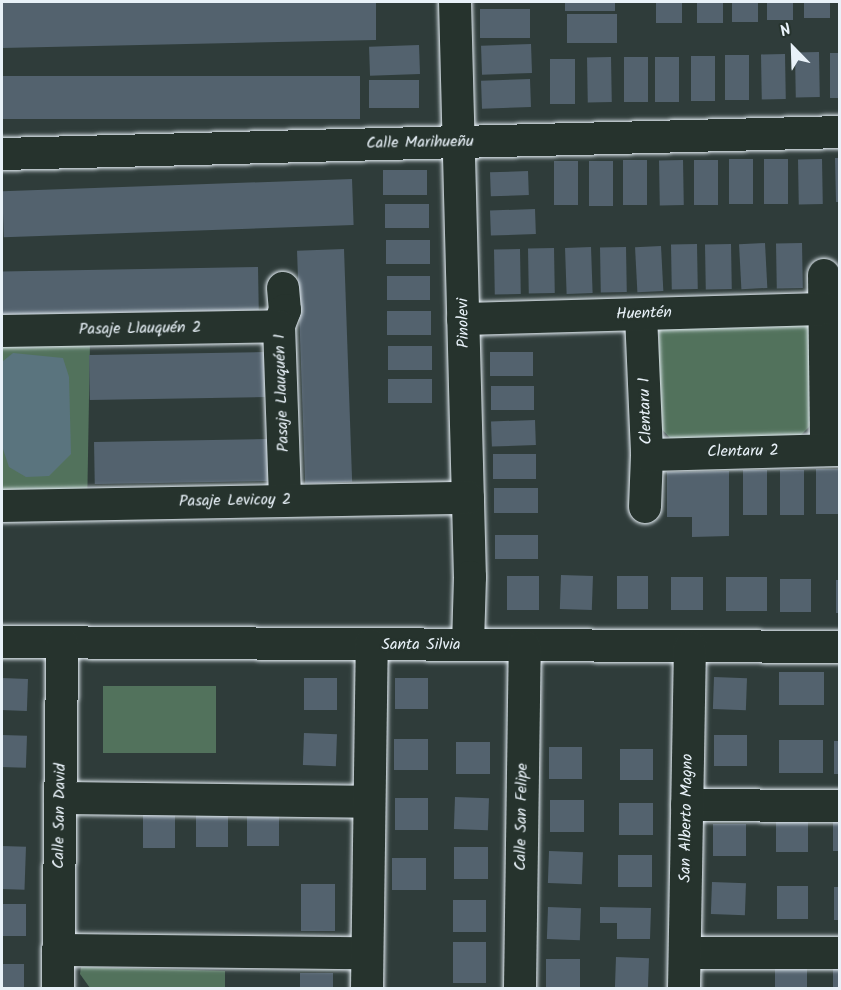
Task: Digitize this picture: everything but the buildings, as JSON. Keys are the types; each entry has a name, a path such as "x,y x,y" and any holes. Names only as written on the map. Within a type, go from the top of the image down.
{"street":[{"name":"Pinolevi","path":"455,2 468,498 468,645"},
{"name":"Calle Marihueñu","path":"2,154 840,132"},
{"path":"824,275 833,450"},
{"name":"Pasaje Llauquén 1","path":"283,288 285,310 279,326 285,500"},
{"name":"Huentén","path":"464,320 824,309"},
{"name":"Clentaru 1","path":"641,315 647,455 645,507"},
{"name":"Pasaje Llauquén 2","path":"2,331 279,326"},
{"name":"Clentaru 2","path":"647,455 833,450"},
{"name":"Pasaje Levicoy 2","path":"2,506 468,498"},
{"name":"Santa Silvia","path":"2,642 840,648"},
{"name":"Calle San David","path":"58,988 62,642"},
{"path":"367,988 372,645"},
{"name":"Calle San Felipe","path":"520,988 525,646"},
{"name":"San Alberto Magno","path":"684,988 690,646"},
{"path":"60,798 369,802"},
{"path":"687,805 840,806"},
{"path":"58,950 367,953"},
{"path":"685,952 840,953"}],"green space":[{"path":"805,320 813,332 817,419 801,435 682,442 670,438 659,426 659,331 671,321"},
{"path":"2,339 90,341 87,499 2,497"},
{"path":"103,686 216,686 216,753 103,753"},
{"path":"81,967 225,971 225,988 90,988 80,974"}],"water":[{"path":"13,353 63,358 69,377 71,454 49,476 26,477 9,467 2,446 2,362"}]}
